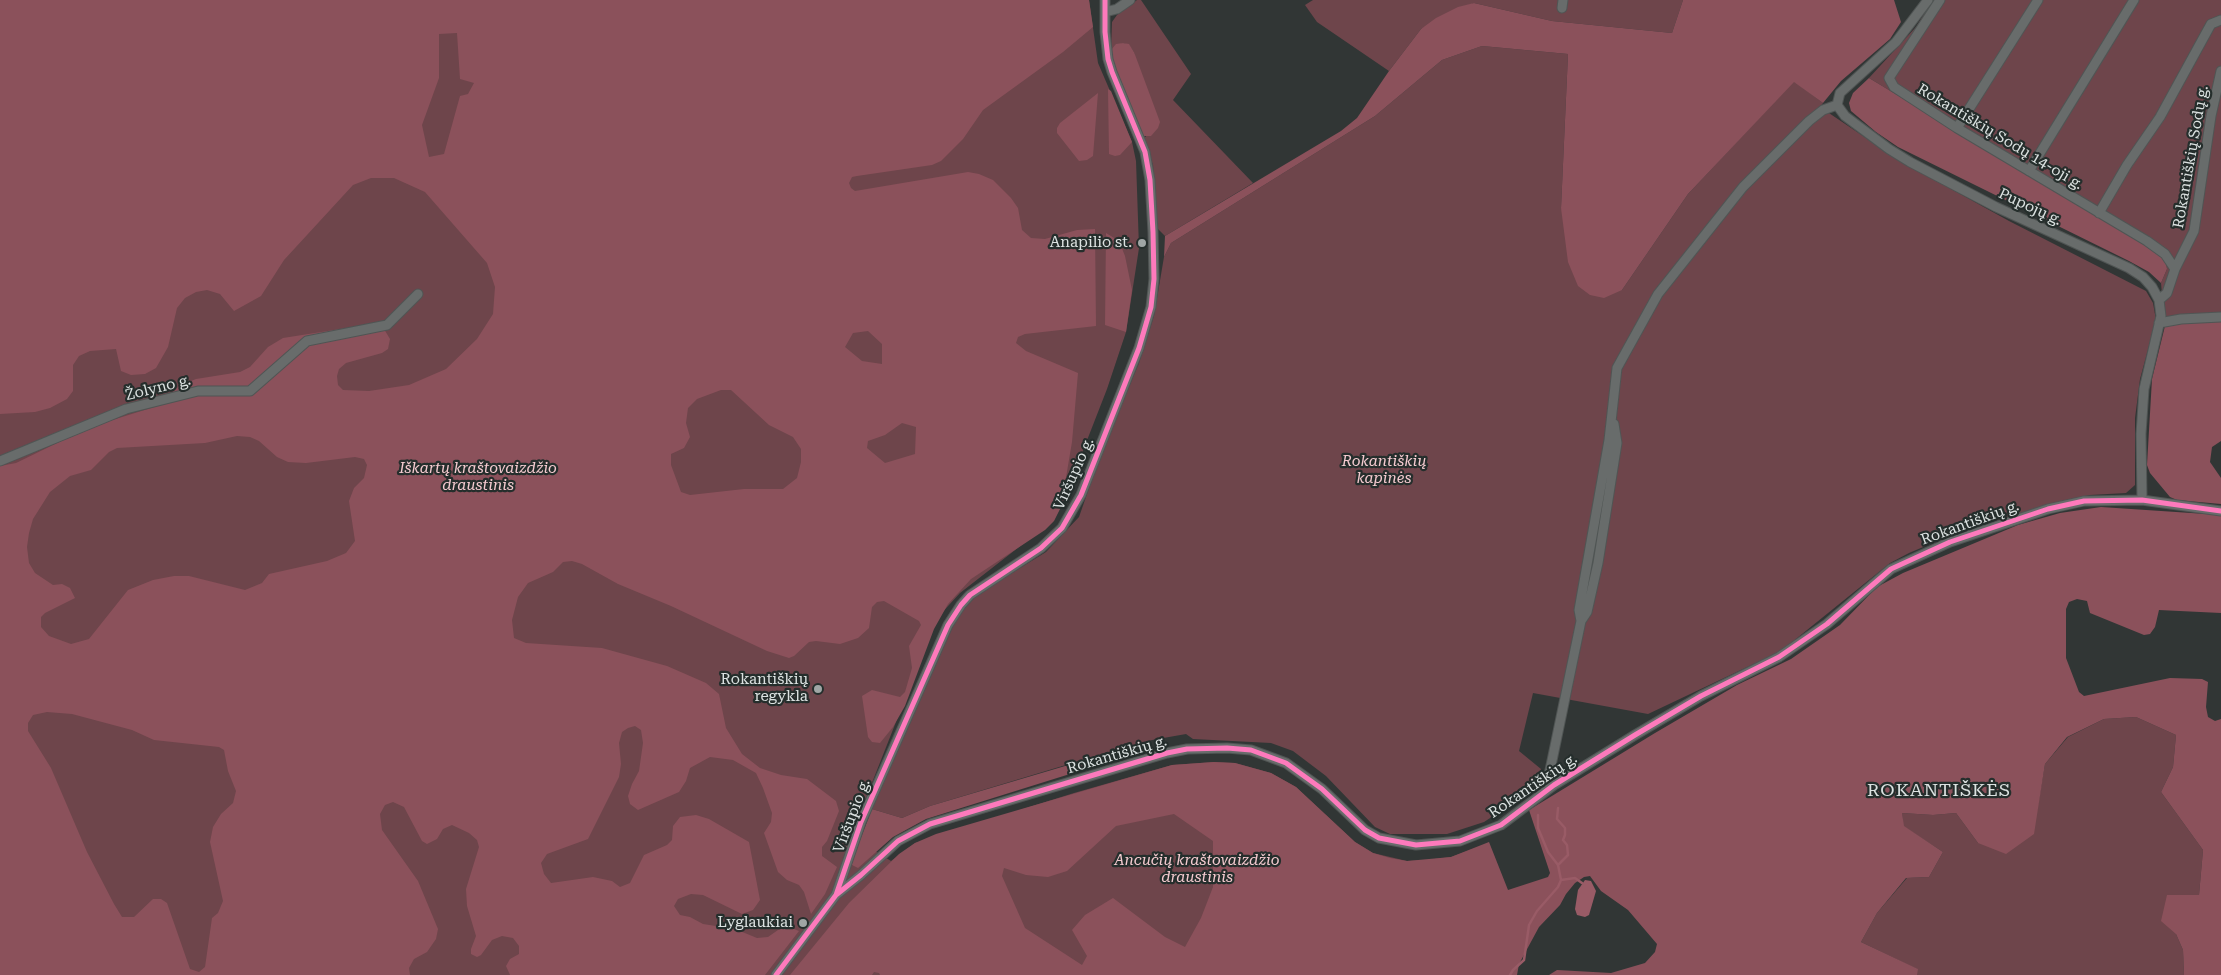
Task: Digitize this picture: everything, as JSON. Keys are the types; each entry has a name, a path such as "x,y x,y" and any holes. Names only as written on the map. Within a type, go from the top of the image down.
{"street":[{"name":"Viršupio g.","path":"836,895 861,822 948,624 961,604 970,595 1041,548 1062,528 1080,495 1139,348 1150,307 1154,279 1150,180 1145,152 1108,59 1105,0"},
{"path":"1105,12 1118,9 1130,0"},
{"path":"1554,785 1549,775 1581,621 1579,610 1613,413 1618,368 1658,294 1754,176 1809,121 1823,110 1837,105 1840,93 1896,42 1928,0"},
{"name":"Rokantiškių Sodų 14-oji g.","path":"1940,0 1889,78 1894,87 1957,128 2165,254 2176,269"},
{"path":"1957,128 2038,0"},
{"path":"2029,171 2134,0"},
{"path":"2099,213 2127,165 2160,117 2211,24 2221,20"},
{"name":"Rokantiškių Sodų g.","path":"2159,300 2167,293 2176,269 2190,242 2197,218 2204,158 2221,70"},
{"name":"Pupojų g.","path":"1837,105 1845,116 1889,149 1910,162 1996,207 2128,268 2143,277 2159,300"},
{"name":"Žolyno g.","path":"0,461 84,425 126,410 198,391 250,391 307,341 387,325 418,294"},
{"path":"2142,500 2141,434 2144,389 2160,323 2159,300"},
{"path":"2160,323 2181,319 2221,318"},
{"name":"Rokantiškių g.","path":"776,975 836,895 898,841 930,824 1116,767 1188,749 1227,748 1267,754 1286,763 1303,775 1365,830 1379,838 1416,845 1460,841 1488,832 1511,818 1554,785 1701,696 1779,657 1827,624 1873,583 1903,562 1950,542 2048,509 2084,501 2142,500 2221,511"}],"green space":[{"name":"Iškartų kraštovaizdžio draustinis","path":"0,0 1089,0 1098,63 1132,142 1136,161 1139,248 1126,332 1107,389 1061,507 1051,522 960,593 937,618 851,836 891,861 915,843 1074,793 1172,765 1214,762 1235,763 1271,773 1296,787 1355,842 1373,853 1407,861 1426,860 1451,857 1478,847 1502,975 0,975"},
{"name":"Iškartų kraštovaizdžio draustinis","path":"0,0 1089,0 1093,27 1063,52 983,110 963,139 941,161 932,165 852,177 849,183 855,191 968,172 979,174 993,180 1011,198 1018,208 1022,230 1031,238 1045,239 1077,230 1095,229 1096,326 1025,334 1018,337 1016,343 1026,351 1078,373 1072,442 1061,507 1054,521 1045,530 971,579 948,604 934,629 905,706 893,727 880,743 872,742 868,737 862,696 872,690 900,697 905,692 912,668 909,646 921,625 919,621 884,601 877,602 872,607 869,628 858,638 840,644 809,642 794,656 789,658 767,651 671,606 618,584 582,564 572,561 563,562 553,572 528,583 518,597 512,620 514,638 526,643 602,648 667,666 706,683 719,694 726,728 742,754 760,768 781,775 807,779 836,801 839,811 827,841 822,847 822,856 837,867 825,894 811,914 804,892 799,885 787,880 778,872 764,833 771,822 772,813 756,773 733,760 710,757 690,768 686,781 679,792 638,810 630,804 628,796 639,771 643,743 641,730 635,726 622,732 619,743 621,764 619,777 588,839 547,854 541,863 544,874 551,883 593,877 612,881 620,887 630,883 644,855 667,845 672,840 673,826 680,817 696,815 709,819 749,842 760,900 753,910 742,914 703,895 691,894 678,899 674,906 680,915 690,917 703,924 735,929 757,938 768,937 778,930 789,927 799,931 765,975 510,975 506,966 510,959 519,954 519,946 513,938 502,936 492,940 481,955 477,957 471,954 476,936 467,906 466,889 479,847 477,840 469,833 452,825 443,829 437,839 427,844 422,841 404,807 393,802 385,805 380,814 382,830 418,881 438,929 436,939 427,952 414,959 409,968 410,975 0,975 0,466 16,463 90,427 167,403 174,390 196,379 240,372 250,367 268,347 283,338 372,324 384,329 390,339 388,349 382,353 346,363 339,369 337,376 338,385 343,390 369,391 409,385 446,369 477,339 493,314 495,287 487,263 425,192 394,178 371,178 353,185 284,260 261,296 234,311 220,294 207,290 196,292 185,298 177,308 168,347 156,368 145,374 131,375 121,371 116,349 90,351 79,356 73,365 73,391 67,399 50,408 35,412 0,414","holes":["457,33 460,79 474,83 468,94 460,96 444,154 429,157 422,125 439,78 439,34","868,331 882,344 882,364 862,361 845,347 853,333","721,390 731,390 769,425 793,437 801,449 801,462 797,478 783,489 744,489 690,495 681,492 671,465 671,454 684,448 690,437 686,423 688,408 697,399","902,423 916,427 915,454 885,463 867,448 868,441 885,435","237,436 250,437 259,441 277,457 288,462 306,463 355,457 364,459 367,465 364,478 354,488 349,501 355,541 346,553 327,561 269,574 262,583 245,590 189,576 174,576 153,580 128,590 89,639 71,644 49,636 41,627 41,617 45,613 75,598 70,588 62,584 53,585 35,573 29,563 27,547 33,519 50,492 70,476 91,470 109,452 117,448 205,443","47,712 72,714 132,730 154,740 219,747 224,750 228,771 236,791 233,803 221,814 213,827 210,842 223,901 218,913 212,918 205,967 199,972 190,969 167,903 161,899 153,899 134,917 122,917 87,852 51,768 28,731 28,723 33,715"]},
{"path":"1137,0 1141,0 1191,74 1173,100 1253,183 1165,236 1157,228 1153,165 1143,136 1146,137 1134,52 1129,45 1123,43 1111,50 1112,22 1117,15"},
{"path":"1313,0 1683,0 1672,33 1552,21 1474,3 1421,29 1389,71 1317,22 1305,5"},
{"path":"1683,0 1894,0 1901,22 1890,39 1841,81 1823,103 1794,82 1688,194 1622,290 1604,298 1590,295 1578,286 1568,262 1561,208 1568,54 1482,46 1442,60 1375,116 1171,243 1164,257 1165,236 1341,131 1357,118 1421,29 1436,18 1458,7 1474,3 1552,21 1672,33"},
{"path":"1933,0 2221,0 2221,322 2196,321 2165,326 2161,283 2167,269 2166,262 2160,254 1869,78 1916,27"},
{"path":"1116,44 1129,44 1134,52 1160,122 1158,128 1151,136 1143,136 1114,69 1111,50"},
{"name":"Rokantiškių kapinės","path":"1482,46 1568,54 1561,208 1622,290 1688,194 1794,81 1823,103 1820,107 1897,159 2009,221 2146,291 2153,303 2156,320 2140,379 2135,418 2135,485 2126,493 2090,495 2006,517 1961,531 1909,553 1890,563 1781,651 1648,714 1533,693 1519,751 1541,769 1536,788 1484,822 1447,834 1390,834 1375,827 1326,776 1293,751 1271,743 1193,739 1186,734 1152,740 1112,751 930,806 902,818 872,809 953,626 962,611 978,594 1046,552 1079,517 1101,454 1139,363 1154,316 1164,257 1171,243 1375,116 1442,60"},
{"path":"1869,78 2160,254 2166,262 2167,269 2161,283 2149,272 2129,261 1898,147 1876,132 1851,111 1849,103 1853,93"},
{"path":"1108,89 1111,91 1132,142 1120,155 1115,156 1109,154"},
{"path":"1098,93 1093,156 1087,160 1079,161 1057,133 1057,128 1060,123"},
{"path":"1106,233 1119,241 1125,256 1132,290 1126,332 1105,325"},
{"path":"2196,321 2221,322 2221,441 2212,447 2210,462 2221,478 2221,504 2177,500 2170,497 2150,473 2147,465 2152,379 2165,326"},
{"path":"2101,507 2221,515 2221,613 2159,610 2155,627 2150,634 2144,635 2090,613 2087,601 2077,599 2069,602 2066,609 2066,658 2079,692 2084,696 2170,678 2202,679 2208,682 2206,707 2208,717 2215,721 2221,719 2221,975 2184,975 2183,950 2176,934 2161,921 2167,895 2199,895 2203,850 2161,792 2173,767 2176,735 2136,717 2104,719 2067,737 2045,764 2034,834 2006,854 1978,843 1956,813 1933,815 1902,813 1904,826 1943,852 1929,877 1906,878 1877,913 1861,942 1918,969 1917,975 1549,975 1557,970 1611,973 1645,963 1655,952 1657,944 1628,910 1601,891 1590,876 1584,877 1575,883 1560,905 1539,927 1519,964 1517,975 880,975 874,972 872,975 790,975 849,903 899,854 915,843 936,834 1172,765 1214,762 1235,763 1271,773 1296,787 1355,842 1373,853 1407,861 1451,857 1489,842 1508,890 1548,877 1550,873 1529,810 1737,685 1791,659 1840,625 1877,587 1903,573 2018,525 2060,513","holes":["1174,814 1213,841 1213,887 1201,918 1185,947 1165,937 1113,898 1085,915 1072,930 1087,956 1082,965 1025,928 1002,876 1004,868 1026,875 1048,877 1067,871 1116,826"]},
{"path":"2136,717 2176,735 2173,767 2161,792 2203,850 2199,895 2176,934 2183,950 2184,975 1917,975 1917,969 1861,942 1877,913 1907,878 1929,877 1943,852 1903,826 1902,813 1933,815 1956,813 1978,843 2033,834 2045,764 2068,737 2104,719"},
{"path":"1109,753 1105,763 926,819 893,837 858,868 852,865 872,809 902,818 930,806"}],"shaded area":[{"path":"1585,880 1591,881 1596,891 1589,915 1585,917 1577,915 1575,909 1578,890"}],"waterway":[{"path":"1558,808 1557,819 1565,828 1563,840 1567,845 1568,855 1558,865"},
{"path":"1510,975 1524,960 1529,925 1537,911 1558,887 1561,880 1558,865 1548,852 1538,828 1538,815"},
{"path":"1561,880 1575,878 1582,883"}],"cycle path":[{"path":"836,895 861,822 948,625 970,595 1041,548 1062,528 1081,495 1139,348 1151,307 1154,279 1150,180 1145,152 1108,59 1105,32 1105,0"},
{"path":"776,975 836,895 898,841 930,824 1167,753 1187,749 1227,748 1251,750 1286,763 1322,789 1365,830 1379,838 1416,845 1460,841 1501,825 1554,785 1635,735 1701,696 1779,657 1827,624 1891,569 1950,542 2048,509 2084,501 2142,500 2221,511"}],"place":[{"name":"Anapilio st.","path":"1142,243"},
{"name":"Rokantiškių regykla","path":"818,689"},
{"name":"Lyglaukiai","path":"803,923"}],"district":[{"name":"ROKANTIŠKĖS","path":"1939,791"}],"park label":[{"name":"Ancučių kraštovaizdžio draustinis","path":"1197,870"}]}
